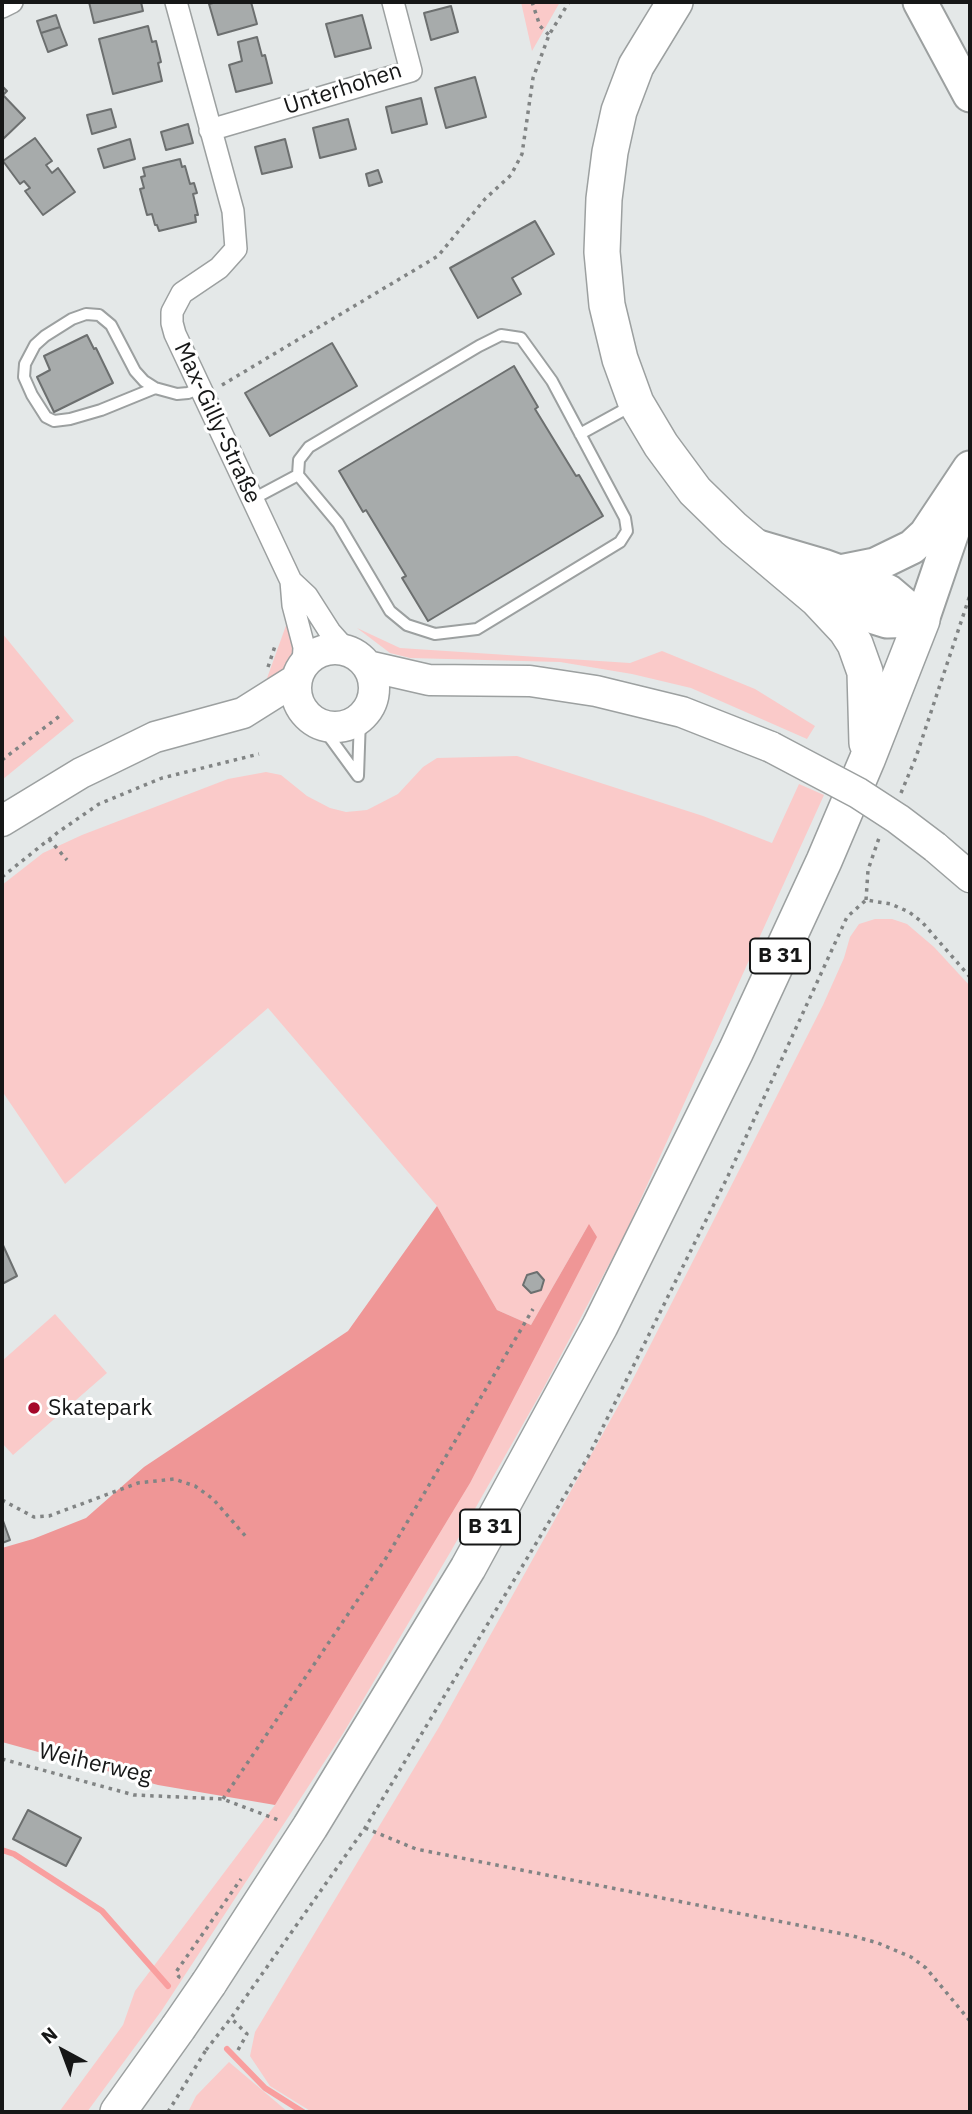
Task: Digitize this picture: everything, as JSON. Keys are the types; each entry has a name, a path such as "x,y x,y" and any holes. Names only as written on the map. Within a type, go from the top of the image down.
{"highway":[{"path":"675,2 636,66 619,111 610,152 604,199 602,252 607,305 620,359 636,403 661,445 695,491 733,529 817,599 846,630 861,656 865,672 867,760"},
{"name":"B 31","path":"118,2112 178,2028 194,1980 310,1828 421,1646 574,1375 736,1051 824,861 922,620"}],"main road":[{"path":"902,2 912,16 942,42"},
{"path":"920,2 970,96"},
{"path":"840,572 875,565 912,547 926,534 970,468"},
{"name":"B 31","path":"922,620 970,480"},
{"path":"755,547 840,572 889,592 922,620"},
{"path":"817,599 887,621 922,620"},
{"path":"2,821 82,773 155,737 243,713 300,673 311,657 334,649 429,680 530,681 596,691 682,712 771,747 858,793 898,819 970,877"},
{"path":"357,658 374,683 366,710"},
{"path":"300,673 299,702 313,719"},
{"path":"243,713 313,719 340,726 351,723 366,710 429,680"}],"street":[{"path":"2,7 12,2"},
{"name":"Max-Gilly-Straße","path":"176,2 233,211 236,249 219,268 182,293 172,312 175,334 291,582 293,605 304,647 300,673"},
{"name":"Unterhohen","path":"210,130 411,71 393,2"},
{"name":"Max-Gilly-Straße","path":"291,582 307,596 330,632 357,658"}],"lane":[{"path":"155,388 101,410 54,421 46,417 32,395 24,377 25,364 34,345 45,336 72,319 86,314 99,315 111,325 135,371 144,381 155,388 177,394 203,391"},
{"path":"501,335 521,338 552,381 625,518 626,531 620,542 477,629 435,634 407,625 390,611 338,523 298,475 299,460 309,447 479,346 501,335"},
{"path":"580,434 636,403"},
{"path":"253,499 298,475"},
{"path":"313,719 358,776 366,710"}],"path":[{"path":"532,2 540,26 549,35"},
{"path":"203,391 438,256 485,199 511,175 522,154 533,78 549,35 569,2"},
{"path":"897,800 916,757 970,595"},
{"path":"2,752 4,759 61,715"},
{"path":"2,877 49,839 99,804 162,778 258,754"},
{"path":"168,2112 206,2050 365,1828 588,1457 728,1176 846,917 866,900 868,870 882,830"},
{"path":"49,839 67,860"},
{"path":"866,900 891,904 909,912 922,922 970,977"},
{"path":"223,1799 386,1558 533,1308"},
{"path":"2,1500 34,1517 49,1516 138,1483 174,1479 195,1486 213,1499 248,1539"},
{"name":"Weiherweg","path":"2,1759 134,1795 223,1799 281,1821 274,1831"},
{"path":"365,1828 416,1849 878,1943 911,1957 926,1968 970,2021"},
{"path":"194,1980 176,1972 244,1874"},
{"path":"231,2018 247,2034 238,2050"}],"shaded area":[{"path":"521,2 560,2 532,51"},
{"path":"288,620 294,645 289,663 284,670 266,681"},
{"path":"357,628 400,648 630,663 662,651 755,689 815,726 807,739 691,688 632,674 560,662 410,658 390,653"},
{"path":"2,633 74,721 2,780"},
{"path":"517,756 703,816 772,843 799,784 824,795 624,1236 543,1389 451,1551 344,1732 162,2010 87,2112 59,2112 123,2025 135,1991 275,1805 589,1224 531,1325 497,1310 437,1206 268,1008 65,1184 2,1091 2,885 43,853 82,835 228,779 266,772 281,775 307,796 330,808 346,812 367,810 398,794 423,767 437,758"},
{"path":"875,919 892,919 907,924 934,947 970,986 970,2112 312,2112 270,2086 250,2056 255,2032 439,1727 630,1385 823,1005 844,958 850,937 859,924"},
{"path":"437,1206 497,1310 531,1325 589,1224 597,1237 470,1483 275,1805 158,1785 2,1742 2,1548 86,1518 144,1467 348,1331"},
{"name":"Skatepark","path":"55,1314 107,1373 13,1455 2,1443 2,1361"},
{"path":"229,2062 288,2112 188,2112 196,2096"}],"building":[{"path":"89,2 141,2 143,11 94,23"},
{"path":"251,2 257,24 218,35 209,4"},
{"path":"451,6 458,32 431,40 424,13"},
{"path":"56,15 60,27 41,33 37,21"},
{"path":"362,15 371,48 335,57 326,24"},
{"path":"148,26 152,42 156,41 162,81 113,94 99,39"},
{"path":"60,27 67,45 48,52 41,33"},
{"path":"257,37 272,83 236,92 229,65 242,61 238,42"},
{"path":"475,77 486,117 446,128 435,88"},
{"path":"2,86 7,91 3,95 25,118 2,140"},
{"path":"421,98 427,124 392,133 386,107"},
{"path":"111,109 116,127 92,134 87,115"},
{"path":"348,119 356,149 320,158 313,128"},
{"path":"188,124 193,143 166,150 161,132"},
{"path":"35,138 52,161 46,165 52,173 58,168 75,192 43,215 25,191 30,188 24,181 20,184 3,161"},
{"path":"130,139 135,159 104,168 98,149"},
{"path":"285,139 292,167 262,174 255,147"},
{"path":"180,159 190,184 194,183 197,193 193,194 198,215 195,215 196,222 159,231 152,214 147,215 140,189 144,188 141,177 145,176 143,168"},
{"path":"378,170 382,182 369,186 366,174"},
{"path":"535,221 554,254 512,278 521,294 478,318 450,268"},
{"path":"87,335 113,383 54,412 37,377 50,370 44,356"},
{"path":"332,343 357,386 270,436 245,393"},
{"path":"514,366 538,407 535,409 603,516 428,621 402,578 406,576 339,471"},
{"path":"2,1243 17,1276 2,1284"},
{"path":"537,1272 544,1280 541,1290 531,1293 523,1285 527,1275"},
{"path":"2,1518 10,1540 2,1543"},
{"path":"28,1810 81,1838 66,1866 13,1839"}],"waterway":[{"path":"2,1850 14,1854 102,1911 168,1986"},
{"path":"227,2049 265,2088 303,2112"}],"place":[{"name":"Skatepark","path":"34,1408"}]}
